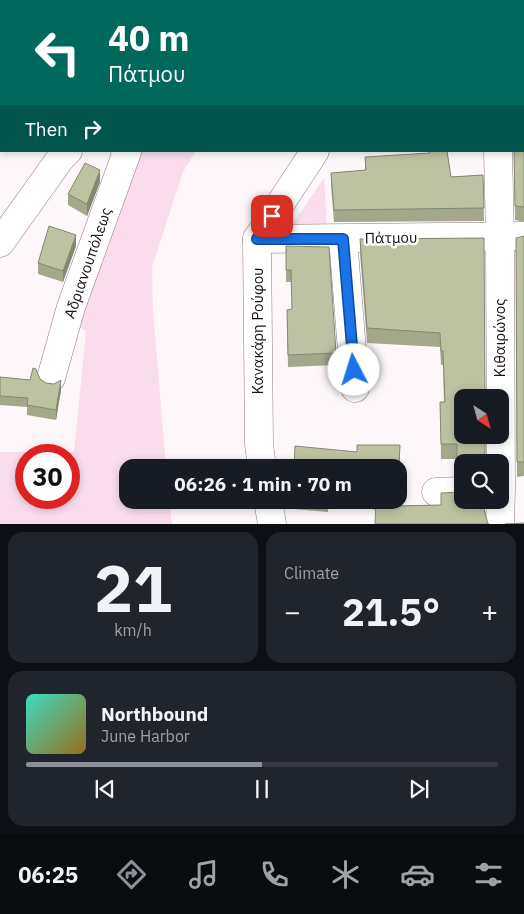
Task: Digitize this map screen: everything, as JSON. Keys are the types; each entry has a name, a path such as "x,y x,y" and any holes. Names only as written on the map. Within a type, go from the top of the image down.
{"street":[{"path":"0,243 67,152"},
{"name":"Αδριανουπόλεως","path":"52,378 71,307 126,152"},
{"path":"257,239 315,152"},
{"name":"Κιθαιρώνος","path":"498,152 512,237 509,454"},
{"name":"Πάτμου","path":"257,239 512,237"},
{"name":"Κανακάρη Ρούφου","path":"257,239 258,444 260,459"},
{"path":"343,239 356,388"},
{"path":"270,509 272,524"},
{"name":"Κιθαιρώνος","path":"500,524 503,509"}],"shaded area":[{"path":"138,152 195,152 183,172 152,267 153,310 165,459 119,459 119,509 170,509 172,524 0,524 0,452 15,452 15,509 80,509 80,444 75,444 86,331 74,325"},
{"path":"324,178 327,227 289,229"}],"building":[{"path":"447,152 451,177 483,175 484,208 334,210 331,173 366,170 365,157"},
{"path":"514,152 524,152 524,207 515,206"},
{"path":"85,163 100,170 87,204 68,194"},
{"path":"49,226 76,235 63,271 38,263"},
{"path":"524,236 524,462 517,462 516,238"},
{"path":"484,238 485,389 454,389 454,444 441,444 440,402 445,402 443,351 441,351 440,333 367,328 360,239"},
{"path":"286,246 329,247 336,353 288,355 287,310 292,309 291,270 286,270"},
{"path":"33,368 36,369 40,379 46,383 54,384 61,380 56,410 27,405 28,398 0,396 0,377 30,380"},
{"path":"457,444 485,444 485,454 457,454"},
{"path":"357,445 400,445 399,459 294,459 295,446 357,452"},
{"path":"454,492 454,509 484,509 488,524 375,524 376,509 407,509 407,506 441,505 441,493"}],"route":[{"path":"272,216 257,239 343,239 354,370"}]}
